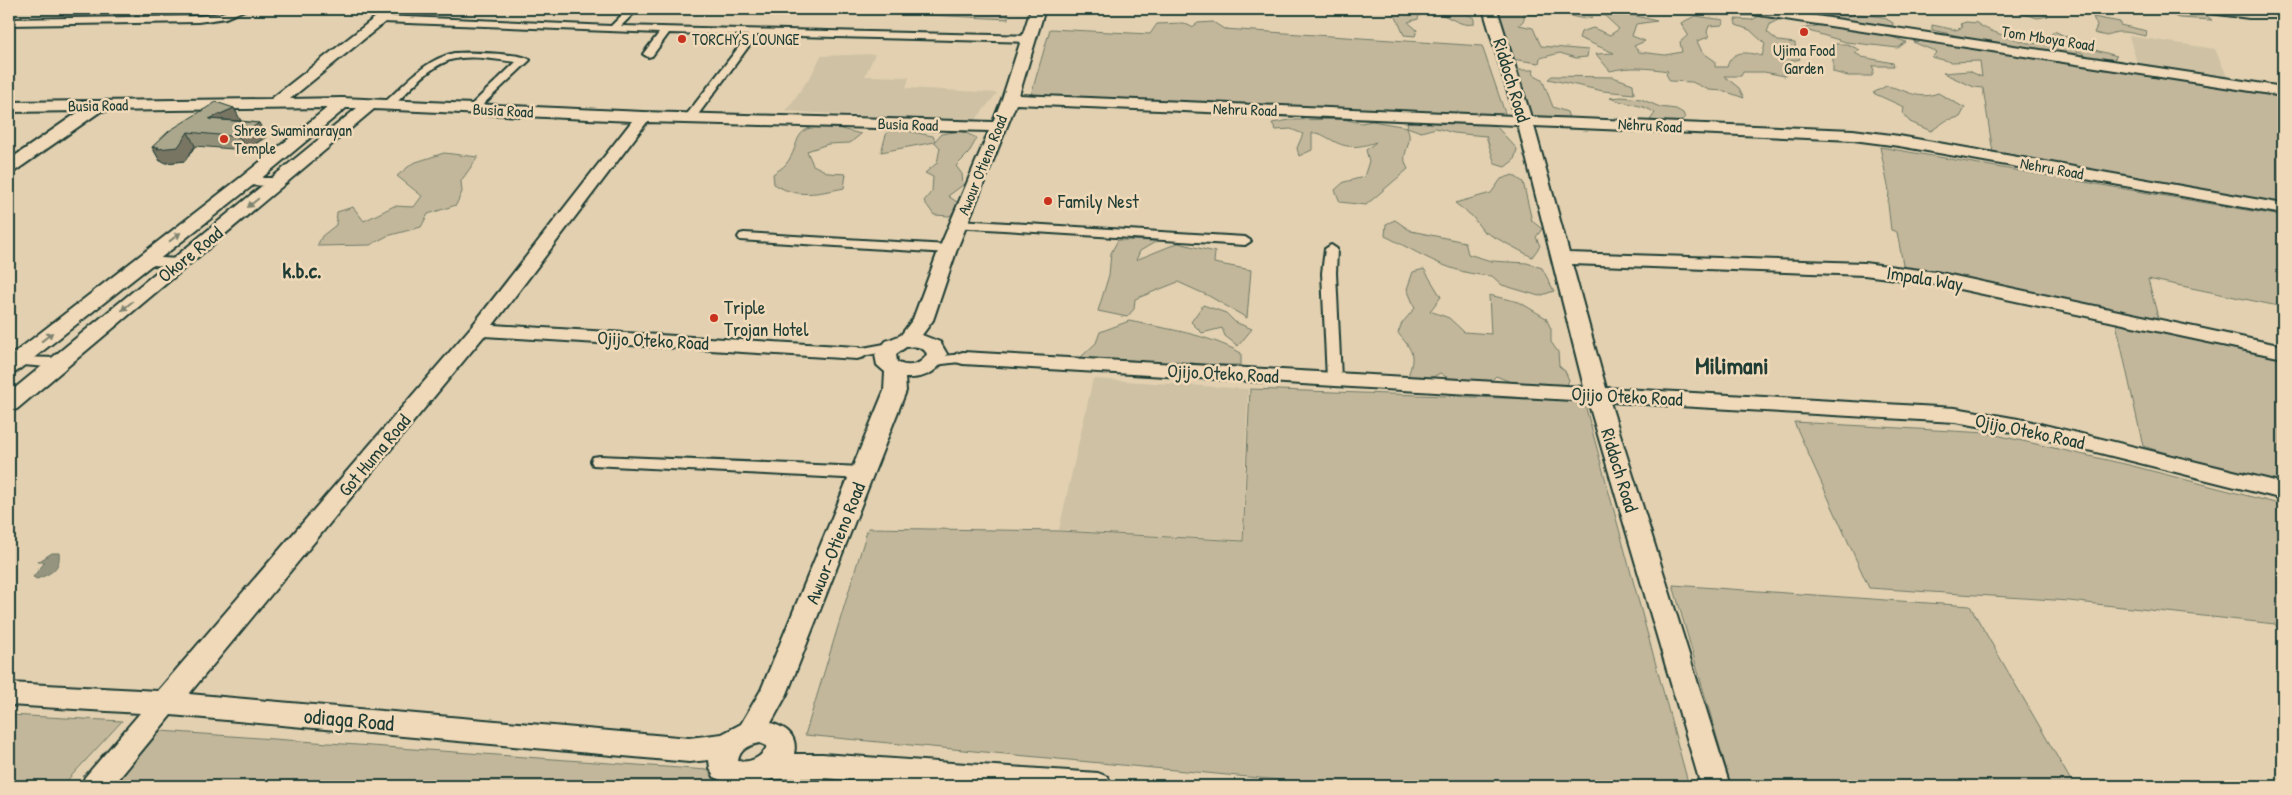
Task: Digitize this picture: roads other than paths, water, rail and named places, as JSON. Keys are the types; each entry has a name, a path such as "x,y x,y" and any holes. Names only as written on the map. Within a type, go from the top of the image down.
{"street":[{"path":"9,22 198,19 223,16 242,9"},
{"path":"276,103 394,9"},
{"path":"613,29 633,9"},
{"name":"Awour Otieno Road","path":"923,320 948,249 1010,99 1038,9"},
{"name":"Riddoch Road","path":"1490,9 1524,120 1597,395 1715,786"},
{"name":"Tom Mboya Road","path":"1718,9 1753,9 2283,92"},
{"path":"2202,9 2249,14 2283,15"},
{"path":"383,19 613,29 1030,39"},
{"path":"648,54 666,30"},
{"path":"690,118 755,32"},
{"path":"390,104 432,67 448,58 461,56 525,60 473,108"},
{"name":"Nehru Road","path":"1010,99 1853,135 1900,141 2283,209"},
{"name":"Busia Road","path":"9,107 342,103 643,117 998,127"},
{"name":"Okore Road","path":"12,364 246,182 342,103"},
{"name":"Okore Road","path":"9,404 371,104"},
{"path":"9,167 99,105"},
{"name":"Got Huma Road","path":"95,786 479,330 643,117"},
{"path":"246,182 279,182"},
{"path":"958,224 1245,240"},
{"path":"744,237 948,249"},
{"path":"1331,249 1329,273 1334,379"},
{"name":"Impala Way","path":"1560,258 1901,273 1936,278 2283,352"},
{"path":"144,261 179,263"},
{"name":"Awuor-Otieno Road","path":"751,762 773,694 909,359 923,320"},
{"name":"Ojijo Oteko Road","path":"479,330 857,352 909,359 963,358 1955,415 2024,427 2283,491"},
{"path":"12,364 59,363"},
{"path":"599,461 863,473"},
{"name":"odiaga Road","path":"9,694 165,703 689,750 751,762"},
{"path":"751,762 1098,786"}],"place":[{"name":"Ujima Food Garden","path":"1804,32"},
{"name":"TORCHY'S LOUNGE","path":"682,39"},
{"name":"Shree Swaminarayan Temple","path":"224,139"},
{"name":"Family Nest","path":"1048,201"},
{"name":"Triple Trojan Hotel","path":"714,318"}],"district":[{"name":"k.b.c.","path":"302,270"},
{"name":"Milimani","path":"1732,365"}]}
